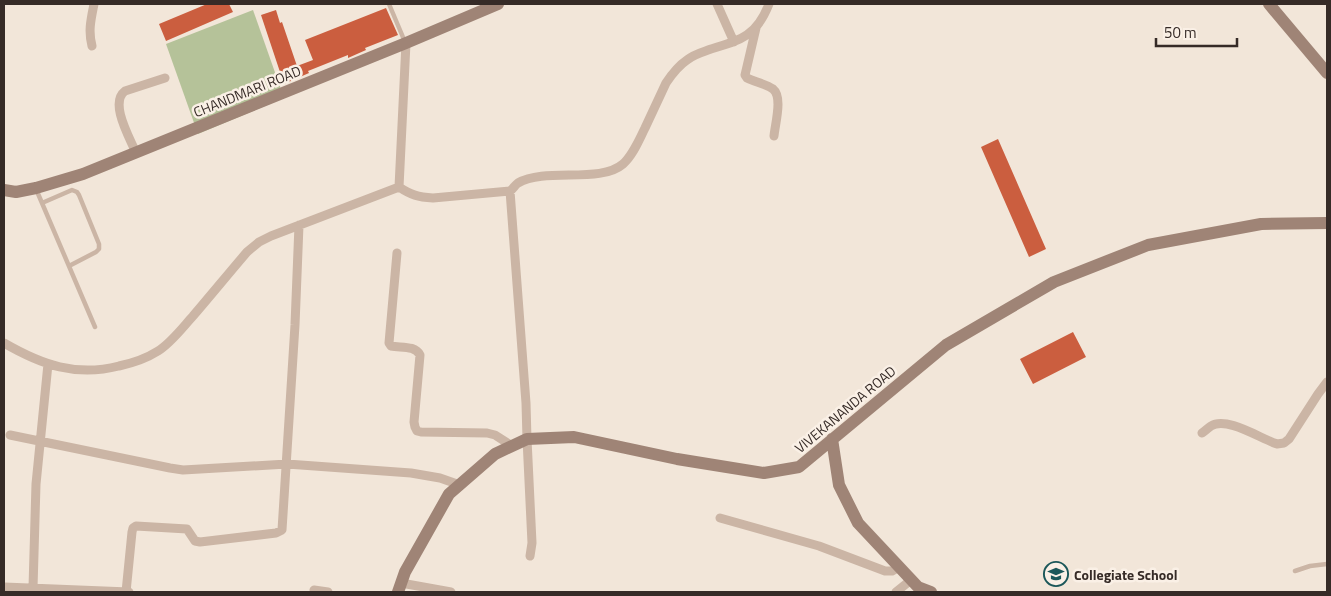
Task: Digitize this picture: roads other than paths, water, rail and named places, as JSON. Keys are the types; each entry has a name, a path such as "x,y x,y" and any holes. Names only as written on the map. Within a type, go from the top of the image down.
{"main road":[{"name":"CHANDMARI ROAD","path":"4,190 16,192 36,188 83,174 406,43 480,8 498,4"},
{"path":"1269,4 1327,73"},
{"name":"VIVEKANANDA ROAD","path":"400,588 406,572 449,494 495,454 527,439 574,438 677,459 764,473 799,467 946,345 1054,282 1148,245 1261,224 1327,222"},
{"path":"832,439 839,485 858,523 918,587 931,592"}],"street":[{"path":"92,46 90,23 94,4"},
{"path":"717,4 734,42"},
{"path":"399,187 408,193 432,198 510,191 517,184 540,176 610,171 622,164 634,150 673,72 686,60 700,52 734,42 746,36 756,28 769,4"},
{"path":"756,28 746,75 747,78 772,88 776,93 778,102 774,136"},
{"path":"399,187 406,43"},
{"path":"136,153 121,117 119,107 121,94 165,78"},
{"path":"4,343 18,352 48,364 71,370 102,370 133,363 159,351 178,332 247,252 265,239 399,187"},
{"path":"510,191 526,403 532,543 530,556"},
{"path":"4,587 127,592 132,532 136,526 187,529 196,541 200,542 280,532 283,526 287,464 299,225"},
{"path":"397,253 389,343 394,347 414,349 420,355 414,422 417,431 487,433 495,435 512,446"},
{"path":"33,588 36,484 48,364"},
{"path":"1202,433 1212,425 1239,426 1277,444 1284,444 1327,382"},
{"path":"10,435 183,470 287,464 411,473 440,478 460,485"},
{"path":"720,518 819,546 885,571 892,571 899,567"},
{"path":"896,592 911,580"},
{"path":"400,588 451,592"},
{"path":"314,590 328,592"}],"lane":[{"path":"389,4 406,43"},
{"path":"36,188 95,327"},
{"path":"42,203 72,190 79,195 99,244 99,249 68,266"},
{"path":"1294,571 1310,566 1327,564"}],"place":[{"name":"Collegiate School","path":"1056,574"}]}
